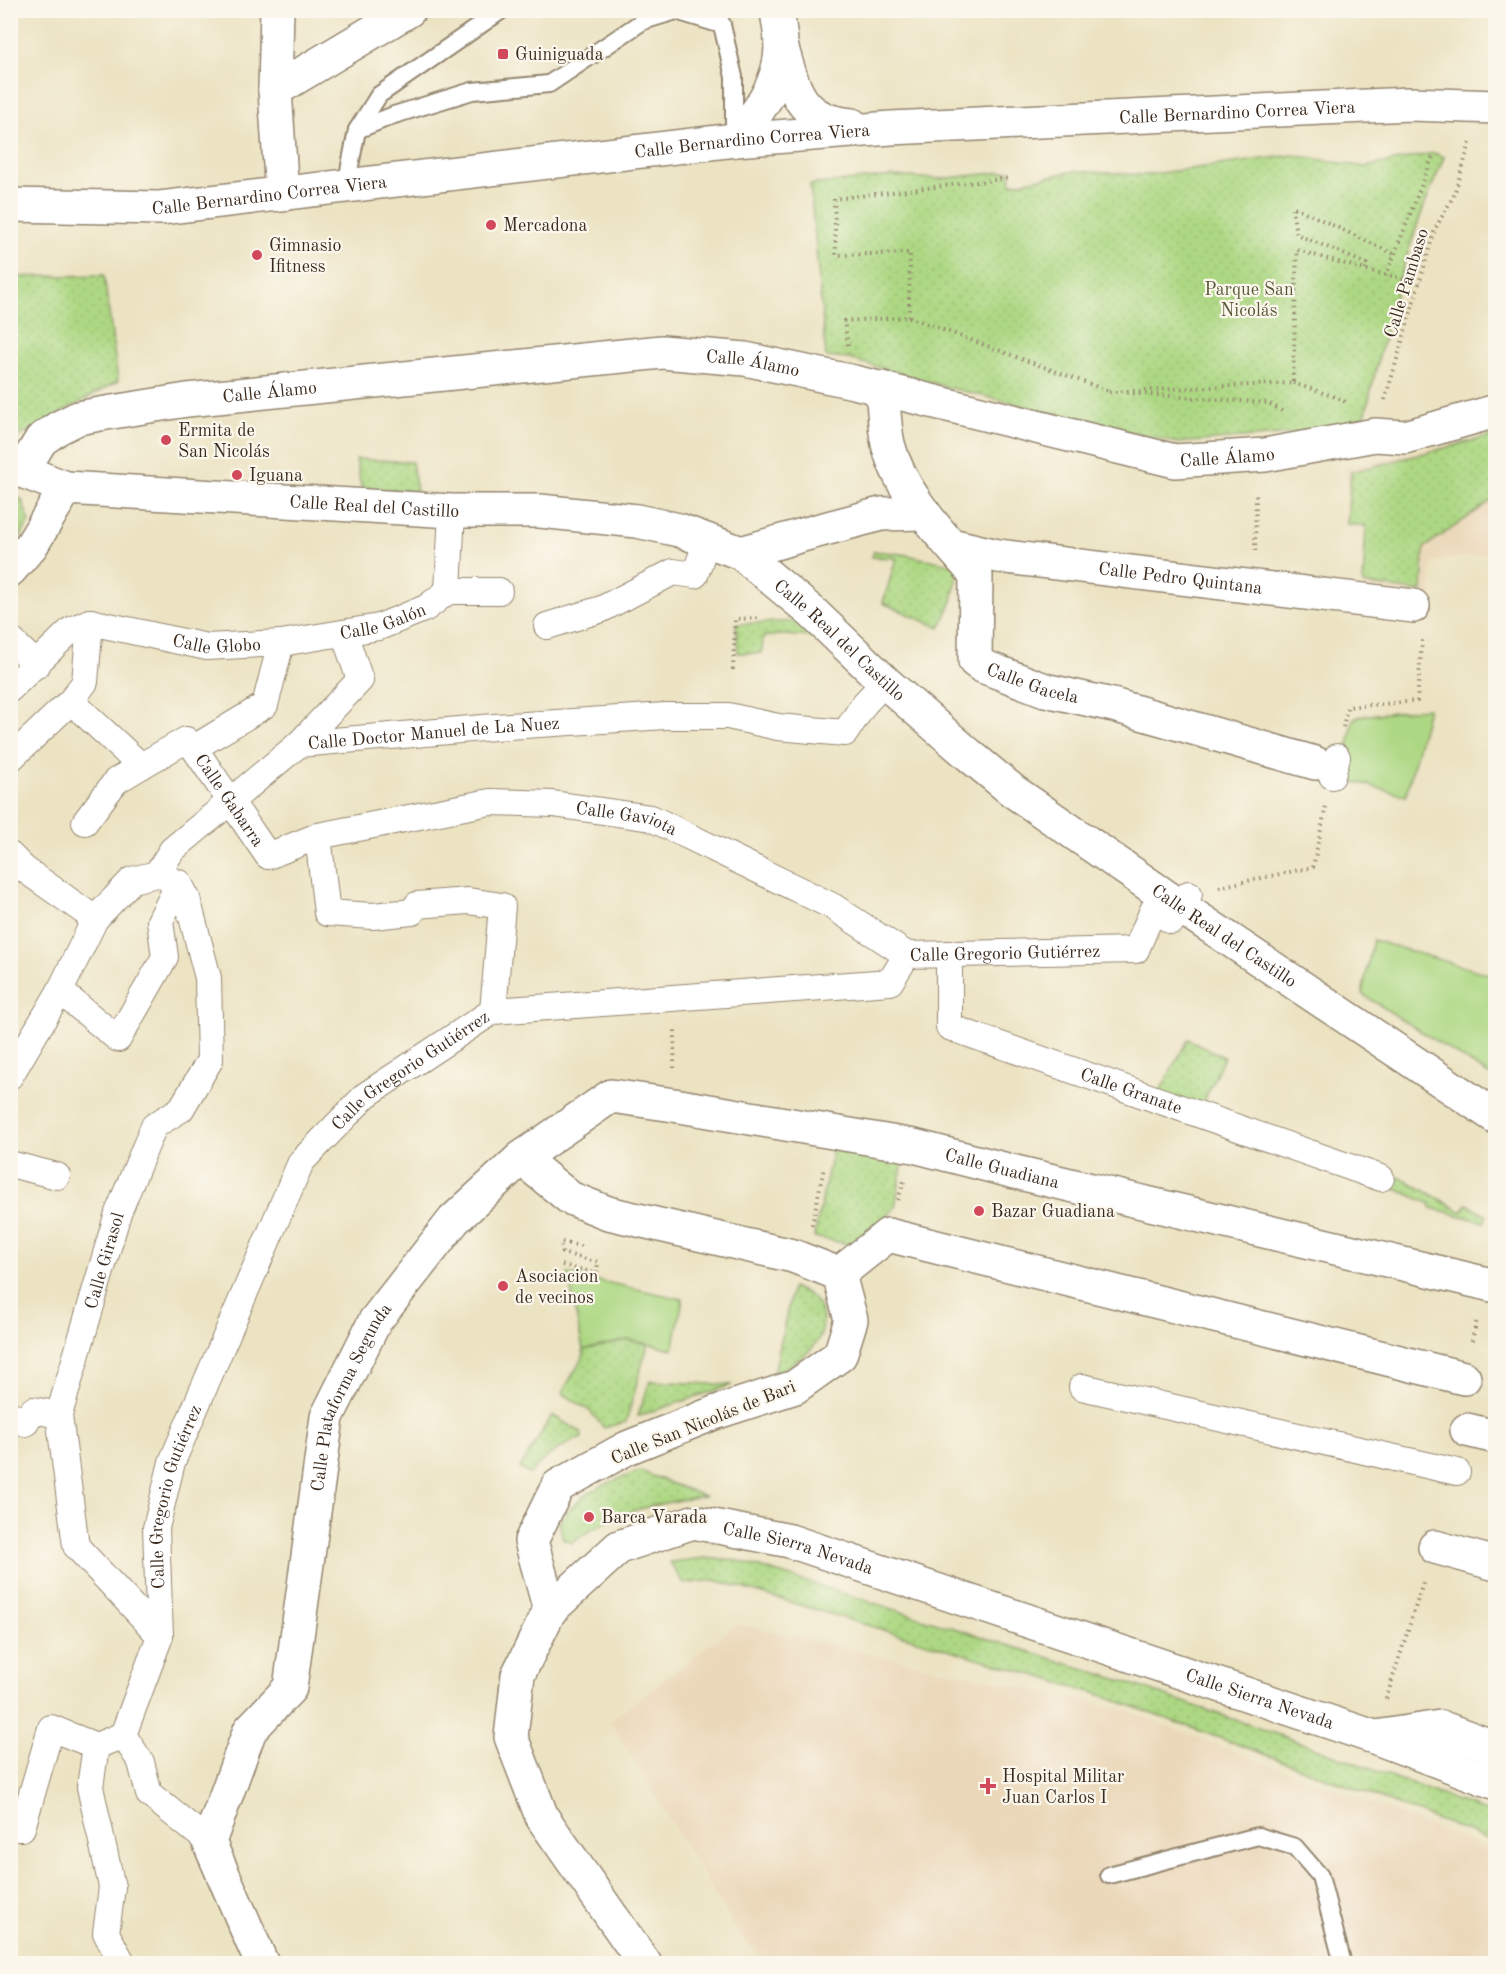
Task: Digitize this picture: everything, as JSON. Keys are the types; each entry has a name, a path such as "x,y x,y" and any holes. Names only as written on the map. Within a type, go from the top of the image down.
{"street":[{"path":"277,10 275,90 282,195"},
{"path":"275,90 409,10"},
{"path":"777,10 781,45 795,94 813,114 837,124 891,128"},
{"path":"735,140 759,112 776,78 781,45"},
{"name":"Calle Bernardino Correa Viera","path":"10,205 160,208 735,140 891,128 1410,104 1496,107"},
{"name":"Calle Álamo","path":"16,471 41,440 78,418 187,400 662,352 745,359 868,385 1175,460 1256,455 1375,435 1406,437 1496,411"},
{"name":"Calle Gacela","path":"868,385 898,472 924,513 976,574 975,661 982,666 1045,690 1113,705 1330,766"},
{"name":"Calle Real del Castillo","path":"16,471 66,488 452,511 540,511 637,521 679,530 741,553 813,613 885,682 1013,791 1185,900 1496,1117"},
{"path":"10,570 32,546 66,488"},
{"name":"Calle Galón","path":"448,591 452,511"},
{"path":"741,553 813,531 881,514 924,513"},
{"path":"547,626 602,609 673,572 695,575 706,540"},
{"name":"Calle Pedro Quintana","path":"951,545 998,556 1413,606"},
{"name":"Calle Galón","path":"298,744 360,680 344,633 379,627 404,618 426,608 448,591 499,591"},
{"path":"10,689 71,630 90,622 85,682 71,701 10,759"},
{"name":"Calle Globo","path":"90,622 207,647 280,643 344,633"},
{"path":"10,639 37,665"},
{"path":"194,748 265,705 280,643"},
{"name":"Calle Doctor Manuel de La Nuez","path":"60,991 118,1040 165,957 160,921 172,850 298,744 494,727 666,716 728,716 778,727 845,733 865,703 885,682"},
{"path":"71,701 141,766 116,781 85,822"},
{"name":"Calle Gabarra","path":"141,766 186,740 194,748 268,856 318,836"},
{"name":"Calle Gaviota","path":"318,836 490,802 553,804 651,818 832,906 907,954"},
{"path":"318,836 327,913 373,916 412,912 417,905 452,901 502,906 493,1011"},
{"path":"10,855 24,869 95,919"},
{"path":"10,1076 60,991 95,919 132,880 168,879"},
{"name":"Calle Girasol","path":"160,1636 76,1546 59,1415 118,1213 154,1126 181,1109 210,1060 208,978 187,898 168,879"},
{"name":"Calle Gregorio Gutiérrez","path":"123,1735 160,1636 156,1528 172,1462 301,1162 366,1095 493,1011 890,982 907,954 1136,950 1153,909 1172,921 1185,900"},
{"name":"Calle Granate","path":"949,954 949,1027 1381,1178"},
{"name":"Calle Guadiana","path":"521,1158 611,1096 914,1146 1496,1286"},
{"path":"521,1158 570,1198 608,1213 793,1256 839,1274 888,1235 1464,1378"},
{"name":"Calle Plataforma Segunda","path":"209,1842 250,1730 290,1688 327,1417 375,1321 454,1220 521,1158"},
{"path":"10,1164 57,1176"},
{"name":"Calle San Nicolás de Bari","path":"550,1611 531,1541 558,1486 627,1448 714,1413 795,1387 840,1355 850,1320 839,1274"},
{"path":"1082,1387 1456,1473"},
{"path":"10,1414 25,1423 33,1410 59,1415"},
{"name":"Calle Sierra Nevada","path":"645,1964 542,1817 511,1737 518,1675 550,1611 619,1547 693,1522 790,1541 1374,1737 1496,1783"},
{"path":"1435,1547 1496,1564"},
{"name":"Calle Sierra Nevada","path":"1374,1737 1440,1727 1496,1748"},
{"path":"10,1828 22,1828 51,1728 96,1746 123,1735 141,1762 149,1794 209,1842 262,1964"},
{"path":"96,1746 90,1787 112,1887 106,1933 123,1964"}],"lane":[{"path":"346,186 357,130 379,95 502,10"},
{"path":"357,130 394,115 472,91 549,84 644,21 676,11 719,18 734,77 735,140"},
{"path":"1109,1875 1258,1836 1295,1847 1320,1875 1343,1964"}],"path":[{"name":"Calle Pambaso","path":"1375,435 1435,229 1454,195 1470,142"},
{"path":"1386,276 1434,153"},
{"path":"909,317 910,253 836,255 834,199 1010,178"},
{"path":"1366,270 1367,264 1296,234 1292,206 1394,254"},
{"path":"1110,392 1293,383 1296,250 1386,276 1420,283"},
{"path":"868,385 844,321 909,317 1110,392 1269,403 1317,432 1322,444"},
{"path":"1255,588 1256,455"},
{"path":"1185,900 1313,867 1330,766 1347,706 1418,701 1424,611 1413,606"},
{"path":"733,670 735,619 813,613"},
{"path":"674,1105 675,998"},
{"path":"804,1261 832,1132"},
{"path":"888,1235 914,1146"},
{"path":"562,1265 597,1273 598,1262 562,1253 561,1242 585,1247"}],"shaded area":[{"path":"1495,434 1495,555 1481,554 1432,562 1430,607 1362,594 1366,526 1347,524 1347,467"},
{"name":"Hospital Militar Juan Carlos I","path":"737,1624 1126,1710 1495,1851 1495,1963 768,1963 741,1937 610,1721"}],"green space":[{"name":"Parque San Nicolás","path":"1434,153 1444,157 1420,217 1402,273 1365,416 1317,432 1177,443 950,388 850,359 826,357 810,185 893,176 939,179 1010,171 1011,184 1075,171 1145,175 1293,155 1365,167"},
{"path":"104,275 118,381 11,441 11,277"},
{"path":"1495,435 1495,498 1424,548 1422,592 1363,584 1366,526 1347,524 1351,472"},
{"path":"356,459 412,462 417,492 361,487"},
{"path":"11,492 22,500 29,521 11,555"},
{"path":"874,551 902,554 959,566 952,601 940,628 883,603 896,558 872,557"},
{"path":"807,621 829,638 782,635 763,637 762,653 738,653 736,624"},
{"path":"1428,708 1406,796 1342,778 1353,719 1360,716"},
{"path":"1373,940 1495,976 1495,1079 1362,994"},
{"path":"1188,1039 1224,1057 1201,1108 1159,1093"},
{"path":"837,1146 904,1154 895,1208 852,1245 814,1237 832,1153"},
{"path":"1389,1174 1406,1180 1462,1212 1467,1204 1487,1215 1484,1222 1431,1208 1431,1204 1386,1185"},
{"path":"568,1274 683,1299 673,1349 628,1340 583,1350"},
{"path":"792,1288 807,1294 820,1308 823,1325 821,1335 816,1344 801,1358 774,1374"},
{"path":"628,1340 648,1344 626,1422 604,1428 590,1411 562,1393 584,1355 583,1350"},
{"path":"650,1381 732,1385 638,1416"},
{"path":"552,1415 581,1432 582,1438 554,1452 530,1474 520,1468"},
{"path":"640,1471 704,1496 650,1506 619,1516 572,1543 563,1539 559,1522 577,1502 605,1484"},
{"path":"704,1558 740,1561 1126,1682 1302,1743 1495,1815 1495,1842 1098,1694 726,1583 714,1580 684,1584 670,1562"}],"place":[{"name":"Guiniguada","path":"503,54"},
{"name":"Mercadona","path":"491,225"},
{"name":"Gimnasio Ifitness","path":"257,255"},
{"name":"Ermita de San Nicolás","path":"166,440"},
{"name":"Iguana","path":"237,475"},
{"name":"Bazar Guadiana","path":"979,1211"},
{"name":"Asociacion de vecinos","path":"503,1286"},
{"name":"Barca Varada","path":"589,1517"},
{"name":"Hospital Militar Juan Carlos I","path":"988,1786"}]}
